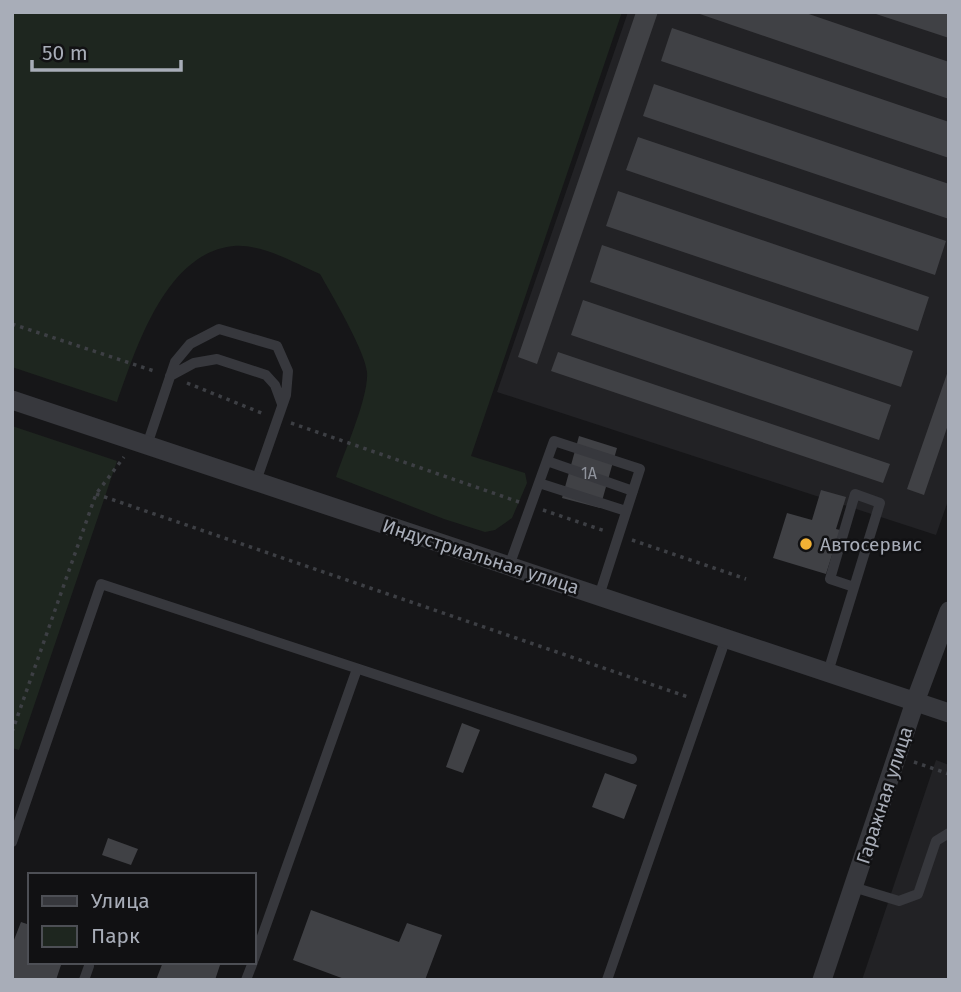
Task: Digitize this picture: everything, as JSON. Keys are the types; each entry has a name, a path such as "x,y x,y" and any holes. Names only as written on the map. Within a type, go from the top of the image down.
{"street":[{"name":"Индустриальная улица","path":"12,400 949,713"},
{"name":"Гаражная улица","path":"822,980 915,702 949,611"}],"lane":[{"path":"141,443 175,362 190,344 219,329 277,346 288,371 286,395 256,481"},
{"path":"170,376 194,363 217,359 266,375 275,385 282,405"},
{"path":"509,566 554,441 640,469 599,596"},
{"path":"547,461 633,491"},
{"path":"539,483 626,511"},
{"path":"828,672 880,503 855,494 830,579 854,587"},
{"path":"12,842 101,584 632,760"},
{"path":"607,980 726,638"},
{"path":"256,952 356,669"},
{"path":"853,887 899,901 918,894 936,841 949,833"},
{"path":"84,980 89,966"}],"path":[{"path":"12,324 170,376 278,419 746,579"},
{"path":"12,732 96,494 141,443"},
{"path":"96,494 703,702"},
{"path":"897,756 949,774"}],"shaded area":[{"path":"628,12 949,12 949,498 936,535 497,392"},
{"path":"936,760 949,765 949,980 862,980"}],"green space":[{"path":"12,12 622,12 471,456 525,473 527,483 512,518 495,530 485,532 336,477 364,395 367,383 365,363 320,274 267,251 234,246 210,252 190,265 172,284 144,330 117,402 12,367"},
{"path":"12,426 117,461 19,750 12,748"}],"building":[{"path":"636,12 658,12 537,364 518,357"},
{"path":"694,12 803,12 949,62 949,99"},
{"path":"873,12 949,12 949,38 873,13"},
{"path":"672,28 949,122 949,158 661,61"},
{"path":"654,84 949,184 949,219 643,116"},
{"path":"638,137 946,241 935,275 626,170"},
{"path":"618,191 929,297 918,331 606,226"},
{"path":"602,245 913,351 901,387 590,282"},
{"path":"583,300 891,405 879,440 571,335"},
{"path":"558,352 890,464 883,483 551,371"},
{"path":"949,368 949,422 924,495 907,489"},
{"path":"579,436 617,448 600,508 562,498"},
{"name":"Автосервис","path":"821,490 846,497 836,529 840,530 826,574 773,558 787,513 812,520"},
{"path":"462,723 480,730 463,773 446,767"},
{"path":"605,773 637,785 624,819 592,807"},
{"path":"108,838 138,849 131,865 102,855"},
{"path":"311,910 399,942 407,923 442,935 425,980 347,980 293,960"},
{"path":"21,922 28,924 28,964 61,964 56,980 12,980 12,945"},
{"path":"162,964 220,964 215,980 156,980"}],"place":[{"name":"Автосервис","path":"806,544"}]}
